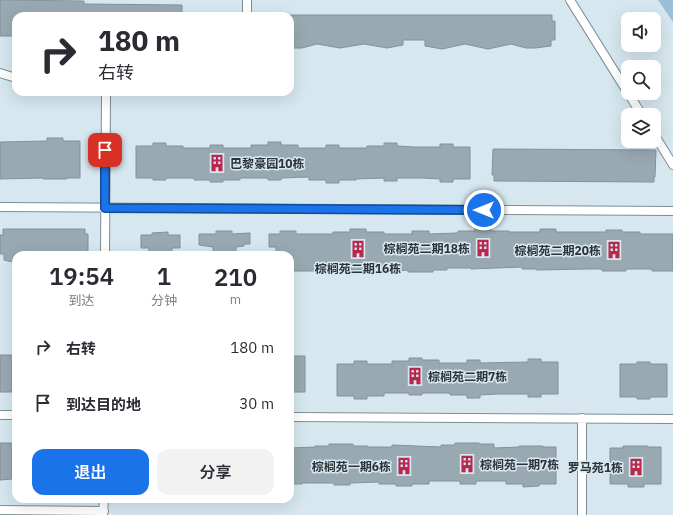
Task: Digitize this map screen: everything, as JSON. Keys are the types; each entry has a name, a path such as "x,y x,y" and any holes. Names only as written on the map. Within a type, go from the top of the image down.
{"lane":[{"path":"248,0 248,12"},
{"path":"570,0 621,82"},
{"path":"0,73 12,77"},
{"path":"105,251 106,96"},
{"path":"661,145 673,165"},
{"path":"0,207 673,211"},
{"path":"0,415 12,415"},
{"path":"294,417 673,419"},
{"path":"582,418 582,515"},
{"path":"0,510 104,513"}],"shaded area":[{"path":"658,0 673,0 673,22"}],"building":[{"path":"0,0 84,1 84,4 182,5 182,12 12,12 12,36 0,36"},
{"path":"294,15 552,15 552,21 555,21 555,40 551,40 551,46 535,48 526,48 511,44 488,49 465,44 442,49 425,46 425,40 403,40 403,45 387,48 364,44 340,48 317,44 302,48 294,48"},
{"path":"47,138 63,138 63,141 80,141 80,178 0,179 0,142 47,141"},
{"path":"268,142 281,142 281,145 298,145 298,148 326,148 326,145 339,145 339,148 367,148 367,146 384,146 384,143 397,143 397,146 414,147 440,147 440,144 453,144 453,147 470,147 470,179 453,179 453,182 440,182 440,179 423,178 397,178 397,181 384,181 384,178 339,180 339,183 326,183 326,180 309,180 309,177 281,178 281,180 268,180 268,178 240,178 240,180 223,180 223,182 194,180 194,178 166,178 166,180 153,180 153,178 136,178 136,146 153,146 153,143 166,143 166,146 183,146 183,148 210,148 210,145 223,145 223,148 251,148 251,145 268,145"},
{"path":"493,149 656,150 655,177 654,182 494,181 494,175 492,175"},
{"path":"475,228 491,228 491,231 509,232 540,232 540,229 556,229 556,232 606,232 606,230 622,230 622,232 640,232 640,234 673,234 673,271 652,271 652,269 626,269 626,271 602,271 602,269 536,270 522,269 522,267 471,269 447,268 447,270 433,270 433,272 408,272 408,270 394,271 394,269 314,269 314,271 294,271 294,251 276,251 276,247 269,247 269,234 280,234 280,231 296,231 296,234 333,234 333,232 350,232 350,229 366,229 366,232 384,232 384,234 412,234 412,231 429,231 429,234 475,231"},
{"path":"3,229 85,229 85,234 88,234 88,251 12,251 12,262 4,260 4,254 0,254 0,235 3,235"},
{"path":"216,231 232,231 232,234 250,233 250,244 244,244 244,246 236,247 236,251 213,251 213,247 199,245 199,234 216,234"},
{"path":"168,232 168,235 180,235 180,248 172,248 172,251 149,251 149,248 141,248 141,235 152,235 152,233"},
{"path":"0,355 12,355 12,392 0,392"},
{"path":"294,356 305,356 305,392 294,392"},
{"path":"409,358 439,360 439,363 467,363 467,360 480,360 480,363 528,362 528,359 541,359 541,362 558,362 558,394 541,394 541,397 528,397 528,394 497,394 480,395 480,398 467,398 467,395 450,395 450,393 422,393 422,395 409,395 409,393 384,393 384,396 367,396 367,399 354,399 354,396 337,396 337,364 354,364 354,361 367,361 367,364 392,364 392,361 409,361"},
{"path":"637,362 667,364 667,397 637,399 637,397 620,397 620,364 637,364"},
{"path":"0,443 12,443 12,479 0,480"},
{"path":"455,443 479,443 494,444 494,448 519,446 556,447 556,484 539,484 539,486 523,487 523,484 506,484 506,481 476,481 476,484 460,484 460,481 429,481 429,484 412,484 412,486 379,484 379,482 350,483 350,485 334,485 334,483 294,484 294,448 329,446 329,444 353,444 353,446 368,447 392,447 392,445 441,447 441,445 455,445"},
{"name":"罗马苑1栋","path":"623,446 661,447 661,484 644,484 644,487 628,487 628,484 610,484 610,448 623,448"}],"place":[{"name":"巴黎豪园10栋","path":"217,163"},
{"name":"棕榈苑二期18栋","path":"483,248"},
{"name":"棕榈苑二期16栋","path":"358,249"},
{"name":"棕榈苑二期20栋","path":"614,250"},
{"name":"棕榈苑二期7栋","path":"415,376"},
{"name":"棕榈苑一期7栋","path":"467,464"},
{"name":"棕榈苑一期6栋","path":"404,466"},
{"name":"罗马苑1栋","path":"636,467"}],"route":[{"path":"105,150 105,208 484,210"}]}
